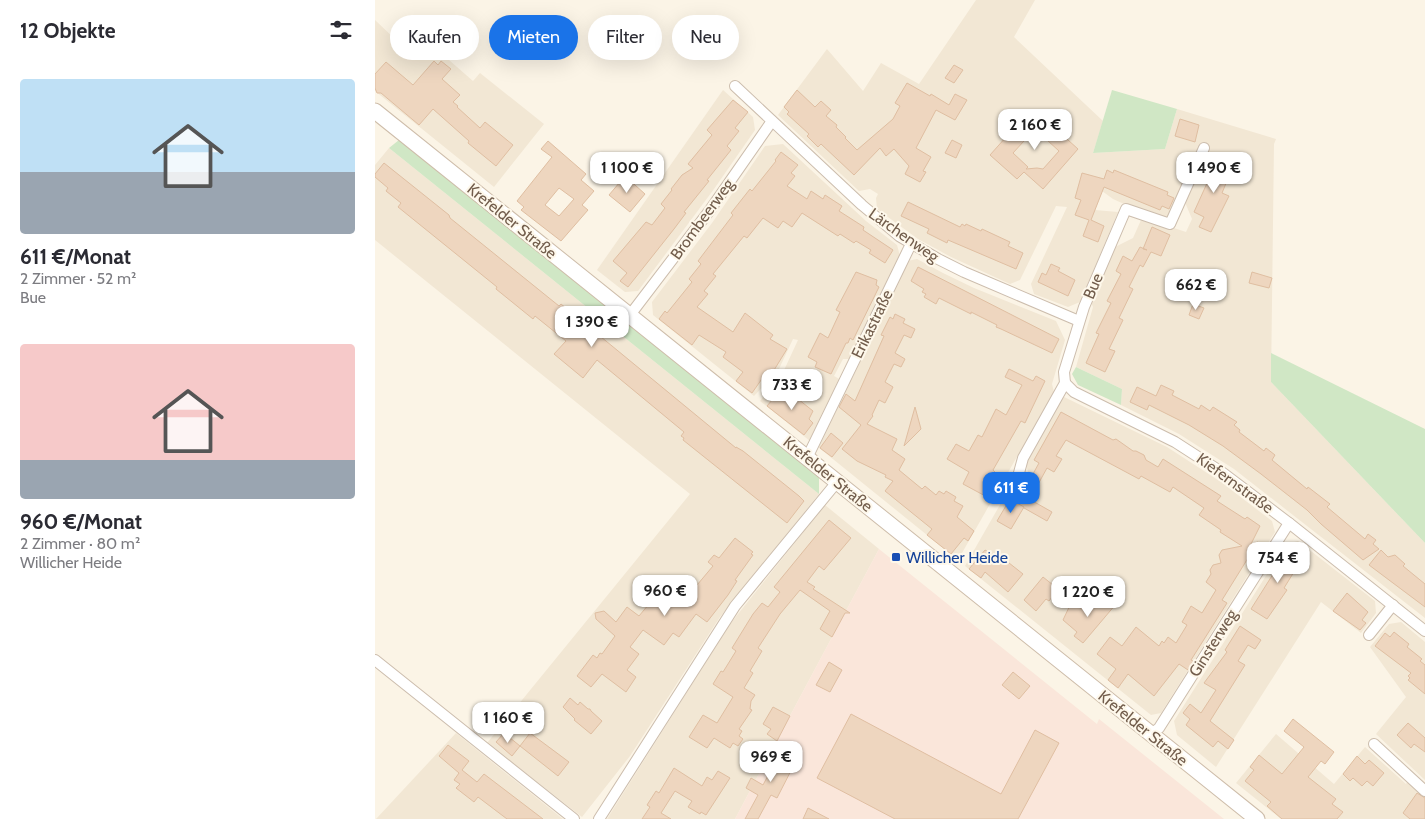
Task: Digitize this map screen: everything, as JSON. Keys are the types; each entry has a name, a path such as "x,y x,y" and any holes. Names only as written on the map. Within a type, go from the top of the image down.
{"main road":[{"name":"Krefelder Straße","path":"375,111 1257,819"}],"street":[{"name":"Lärchenweg","path":"735,86 874,217 911,244 971,276 1079,321"},
{"name":"Brombeerweg","path":"630,315 710,210 772,121"},
{"name":"Bue","path":"1015,484 1023,458 1065,382 1064,372 1079,321 1126,209 1170,224 1204,148"},
{"name":"Erikastraße","path":"807,458 911,244"},
{"name":"Kiefernstraße","path":"1065,382 1074,392 1167,437 1234,481 1425,631"},
{"path":"599,819 735,606 837,482"},
{"name":"Ginsterweg","path":"1151,734 1159,728 1289,523"},
{"path":"1369,635 1393,604"},
{"path":"375,660 573,819"},
{"path":"1374,744 1425,791"}],"shaded area":[{"path":"976,0 1035,0 1014,37 1103,121 1093,153 1165,149 1177,109 1276,139 1274,144 1271,382 1425,543 1425,618 1234,469 1179,434 1121,405 1122,389 1076,367 1093,307 1091,302 1113,248 1133,238 1141,220 1153,221 1186,232 1192,219 1184,200 1168,220 1135,209 1113,199 1102,191 1095,210 1118,212 1080,302 1068,307 1034,294 1031,284 1067,207 1056,206 1020,280 1010,284 951,257 918,239 877,209 876,198 878,194 870,189 859,191 778,115 827,49 863,91 881,63 919,84"},
{"path":"375,20 390,34 390,60 449,60 473,81 480,73 544,124 494,187 375,91"},
{"path":"723,90 753,117 755,130 714,189 638,291 625,292 597,270"},
{"path":"783,144 866,221 897,245 900,256 853,354 849,359 843,359 834,376 841,380 810,441 760,401 770,387 779,381 798,340 793,339 778,371 754,396 653,315 652,302 712,223 765,146"},
{"path":"389,148 819,494 720,617 630,756 582,817 487,743 690,494 375,240 375,165"},
{"path":"917,259 974,288 1056,321 1065,340 1052,384 1054,392 958,560 818,447 907,261"},
{"path":"1062,396 1167,447 1221,482 1272,521 1275,532 1161,713 1151,715 965,566 1005,496 1017,503 1030,480 1025,460"},
{"path":"825,505 879,549 735,819 607,819 730,624"},
{"path":"1298,541 1375,601 1376,613 1361,633 1321,602 1216,767 1177,735 1174,721 1286,544"},
{"path":"879,549 1097,724 1099,719 1224,819 735,819"},
{"path":"1401,622 1425,642 1425,780 1376,734 1406,697 1370,647 1389,624"},
{"path":"456,733 563,819 376,819"},
{"path":"1276,734 1334,784 1365,747 1406,784 1408,781 1425,797 1425,819 1281,819 1236,783"}],"green space":[{"path":"1112,90 1177,109 1165,149 1093,153"},
{"path":"399,140 819,476 819,494 389,148"},
{"path":"1271,353 1425,429 1425,543 1271,382"},
{"path":"1076,367 1122,389 1121,405 1078,385 1072,374"}],"building":[{"path":"434,61 438,65 441,61 451,69 442,79 460,95 453,102 457,107 480,128 485,122 513,145 496,166 468,143 469,141 433,109 419,125 381,93 377,93 375,74 386,62 413,85"},
{"path":"954,65 963,70 954,83 945,78"},
{"path":"907,83 949,105 955,94 967,100 955,120 936,110 916,148 931,157 923,171 926,172 920,182 905,174 909,166 894,149 886,156 880,148 854,175 821,144 818,147 807,136 809,134 787,114 789,112 784,107 797,90 815,107 821,101 831,110 826,116 837,125 836,127 857,150 893,119 900,106 895,103"},
{"path":"733,100 748,112 735,128 739,131 727,146 731,150 707,180 709,181 684,212 686,213 674,229 628,287 620,281 627,273 613,261 646,222 652,225 665,208 661,204 682,175 693,168 688,164 712,135 707,130"},
{"path":"1047,116 1061,128 1058,131 1078,149 1043,189 1024,172 1017,179 990,155 1023,118 1035,129","holes":["1035,129 1059,151 1043,169 1026,169 1028,167 1013,153"]},
{"path":"1180,119 1199,125 1195,142 1175,136"},
{"path":"952,140 962,145 956,158 945,153"},
{"path":"548,141 586,174 581,180 594,191 582,205 588,210 561,241 521,210 524,207 517,201 552,157 541,149","holes":["559,188 574,199 559,216 545,205"]},
{"path":"781,152 798,165 791,173 795,176 787,186 807,199 811,191 823,199 825,195 842,206 839,211 864,227 863,230 893,250 885,263 869,253 871,250 856,241 854,243 840,234 838,236 802,213 792,227 783,221 778,228 763,218 747,238 744,236 713,274 716,276 704,291 708,294 697,307 733,332 745,313 773,335 770,339 787,349 771,375 766,373 752,393 736,381 743,372 723,357 726,352 699,335 692,345 659,319 665,311 667,313 692,282 689,279 701,264 698,261 733,215 731,213 750,189 752,191"},
{"path":"1213,158 1242,172 1229,176 1222,193 1229,196 1211,232 1199,227 1204,217 1194,212 1213,170 1208,168"},
{"path":"384,163 559,306 561,304 736,448 743,451 799,496 804,501 787,523 683,440 684,438 681,436 684,432 597,360 583,378 554,354 566,341 535,316 533,319 496,289 497,287 398,207 401,203 386,191 388,188 375,177 375,174"},
{"path":"1107,170 1113,173 1114,170 1168,192 1167,195 1174,198 1169,209 1162,206 1160,210 1104,187 1091,220 1104,226 1098,242 1083,236 1089,220 1075,215 1081,200 1075,198 1082,173 1104,179"},
{"path":"625,176 645,194 630,212 609,195"},
{"path":"908,202 960,227 962,224 965,226 966,224 1010,242 1008,246 1023,253 1016,269 948,240 947,243 927,233 929,229 901,216"},
{"path":"1152,227 1170,235 1161,256 1151,252 1143,267 1140,265 1129,287 1133,289 1119,318 1123,320 1109,349 1115,351 1105,372 1086,363 1099,334 1096,333 1111,303 1107,301 1121,274 1116,271 1123,256 1132,261 1140,247 1143,248"},
{"path":"1051,264 1060,268 1058,271 1075,280 1068,296 1038,282 1042,273 1046,275"},
{"path":"918,267 1059,339 1052,353 939,298 936,304 924,297 926,294 922,292 924,289 911,281"},
{"path":"856,272 877,280 876,285 879,287 853,340 850,338 848,343 846,343 831,374 815,367 817,362 808,357 820,333 828,338 840,312 836,310"},
{"path":"1252,272 1272,278 1269,288 1249,283"},
{"path":"1193,304 1204,308 1199,319 1189,315"},
{"path":"895,314 905,319 903,323 915,329 911,338 904,335 895,353 905,359 901,367 894,364 885,382 893,387 885,403 879,400 873,416 867,424 897,439 892,450 905,459 899,470 922,489 925,486 936,495 939,491 944,494 946,491 956,497 954,501 963,506 957,517 974,531 968,541 964,538 951,554 927,535 932,529 885,491 893,481 885,477 886,475 857,461 842,449 861,425 839,407 846,394 855,401 884,336 881,335 890,317 893,319"},
{"path":"1009,369 1033,381 1036,376 1045,381 1025,423 1021,421 993,470 995,472 989,483 995,487 989,498 963,484 969,472 947,459 956,444 969,451 978,435 982,437 996,409 1006,415 1022,385 1005,377"},
{"path":"1161,385 1174,391 1172,395 1199,409 1201,405 1210,411 1213,407 1237,422 1234,425 1240,430 1239,432 1264,451 1266,448 1275,455 1272,460 1307,489 1308,487 1330,504 1327,507 1365,539 1368,534 1376,540 1373,544 1379,549 1363,560 1307,510 1223,446 1189,425 1149,405 1147,410 1130,402 1137,387 1156,396"},
{"path":"783,387 813,411 809,419 813,423 804,435 767,406"},
{"path":"915,407 921,429 904,446"},
{"path":"1061,412 1113,440 1116,439 1133,451 1144,455 1146,460 1158,467 1163,459 1221,496 1217,501 1260,526 1251,544 1258,542 1222,600 1227,603 1191,660 1193,661 1188,670 1179,664 1154,696 1128,674 1118,688 1108,680 1116,669 1097,654 1110,637 1122,646 1136,627 1159,646 1168,637 1176,643 1187,625 1182,622 1191,606 1202,613 1216,590 1206,582 1211,574 1210,570 1213,565 1221,563 1219,555 1222,550 1242,546 1220,532 1221,530 1199,515 1204,508 1173,487 1170,492 1141,476 1139,479 1066,440 1056,456 1062,459 1054,472 1047,468 1036,488 1028,483 1039,463 1034,460"},
{"path":"831,433 843,443 832,457 820,448"},
{"path":"1022,495 1052,512 1047,521 1017,504"},
{"path":"1010,499 1024,507 1011,529 997,521"},
{"path":"829,520 851,538 824,570 819,566 807,582 815,587 813,589 850,613 845,613 832,637 820,629 830,611 800,590 780,614 758,648 762,651 750,671 753,673 744,688 755,695 751,701 750,709 752,710 739,729 742,731 739,736 743,739 738,746 733,743 730,748 714,738 707,748 689,737 703,715 717,723 733,697 713,684 736,651 732,648 762,603 768,607 780,592 774,587"},
{"path":"735,538 753,552 751,554 753,555 735,580 737,581 728,595 707,622 696,614 679,637 673,633 664,645 643,630 630,647 639,654 627,670 636,677 626,692 602,674 591,687 577,676 593,655 597,658 600,653 602,654 615,636 596,619 595,613 604,611 616,622 627,607 639,616 659,592 653,588 659,579 682,596 689,588 692,591 713,566 708,562 714,555 719,558"},
{"path":"985,550 1004,559 1023,574 1008,592 985,572 981,578 969,569"},
{"path":"1381,550 1388,557 1395,555 1405,564 1403,566 1425,584 1425,607 1369,565"},
{"path":"1287,552 1293,556 1296,552 1309,561 1303,570 1297,567 1284,588 1287,590 1267,619 1251,609"},
{"path":"1043,577 1058,589 1049,601 1046,599 1036,611 1024,600"},
{"path":"1347,593 1368,612 1362,620 1366,623 1360,630 1333,611"},
{"path":"1104,595 1116,604 1083,643 1074,636 1077,632 1063,620 1072,601 1087,613"},
{"path":"1240,626 1261,640 1255,649 1248,645 1238,661 1245,665 1210,721 1234,740 1228,749 1218,741 1213,747 1186,725 1190,719 1183,713 1190,704 1201,713 1216,690 1204,683 1227,652 1225,650"},
{"path":"1394,632 1409,644 1407,647 1422,659 1420,661 1425,665 1425,694 1408,680 1410,678 1408,676 1411,673 1375,646 1385,633 1390,637"},
{"path":"829,662 842,670 830,692 816,685"},
{"path":"1013,672 1030,686 1019,699 1002,685"},
{"path":"570,698 578,705 580,702 590,709 602,721 591,734 574,720 563,707"},
{"path":"773,707 790,716 777,741 767,734 771,729 763,724"},
{"path":"851,714 1001,794 1035,730 1059,743 1018,819 895,819 817,778"},
{"path":"1293,719 1334,752 1325,764 1321,761 1308,777 1336,799 1332,804 1343,812 1337,819 1282,819 1267,806 1271,802 1245,781 1254,770 1250,767 1259,755 1282,774 1304,747 1284,731"},
{"path":"1408,723 1425,738 1425,752 1414,744 1411,748 1397,735"},
{"path":"504,733 520,746 512,756 496,742"},
{"path":"530,733 569,762 558,776 520,746"},
{"path":"448,745 469,761 462,770 477,782 484,774 543,819 507,819 478,797 474,802 456,788 460,784 454,780 459,773 439,756"},
{"path":"782,749 798,757 777,798 771,795 758,819 745,819 758,795 746,788 751,778 763,785"},
{"path":"1357,756 1365,764 1369,760 1384,773 1373,786 1367,781 1362,786 1353,778 1350,781 1343,774"},
{"path":"674,768 702,786 707,777 712,780 718,771 730,778 706,815 701,812 700,814 688,807 692,801 675,791 661,813 671,819 642,819 650,807 647,805 656,791 659,793"},
{"path":"1417,793 1425,798 1425,819 1410,819 1403,813"},
{"path":"808,808 829,819 803,819"}],"place":[{"name":"Willicher Heide","path":"896,557"}]}
